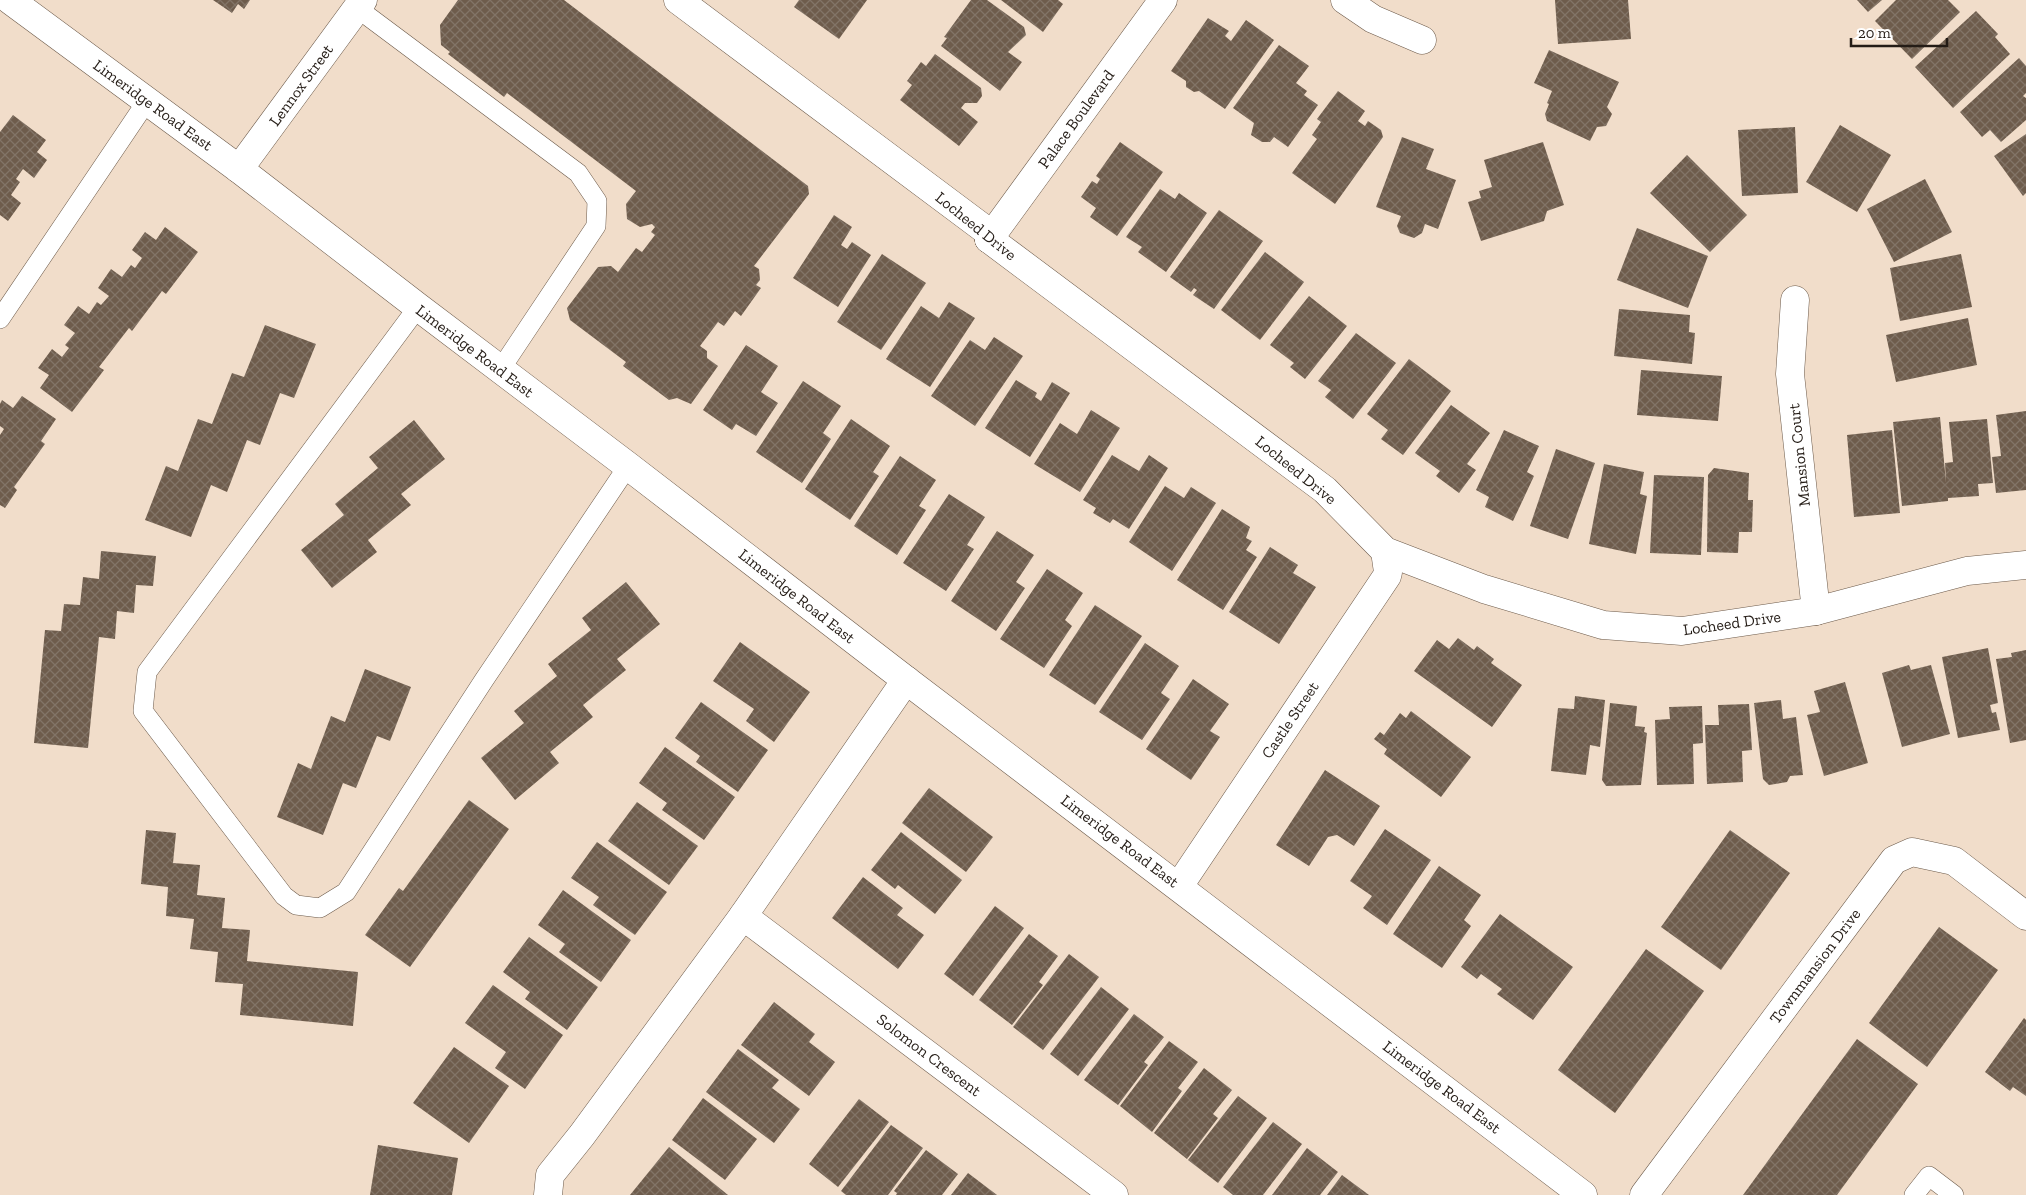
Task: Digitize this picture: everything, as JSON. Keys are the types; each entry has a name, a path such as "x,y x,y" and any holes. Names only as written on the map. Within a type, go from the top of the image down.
{"street":[{"name":"Limeridge Road East","path":"10,0 239,169 418,308 628,466 1583,1195"},
{"name":"Locheed Drive","path":"679,0 991,234 989,239 1325,490 1385,551 1484,589 1603,625 1682,631 1816,611 1967,571 2026,564"},
{"name":"Palace Boulevard","path":"989,239 1163,0"},
{"path":"1345,0 1373,19 1422,40"},
{"name":"Lennox Street","path":"239,169 360,4"},
{"name":"Mansion Court","path":"1795,300 1790,374 1816,611"},
{"name":"Castle Street","path":"1179,886 1387,576 1385,551"},
{"path":"548,1195 550,1175 582,1135 744,916 906,680"},
{"name":"Townmansion Drive","path":"1644,1195 1894,860 1912,852 1954,861 2026,916"},
{"name":"Solomon Crescent","path":"744,916 1114,1195"}],"lane":[{"path":"360,4 578,173 597,201 596,226 500,370"},
{"path":"0,319 147,101"},
{"path":"418,308 147,672 143,711 284,896 296,905 320,908 346,892 484,680 628,466"},
{"path":"1914,1195 1928,1176 1954,1195"}],"building":[{"path":"213,0 250,0 244,9 238,4 232,13"},
{"path":"458,0 564,0 808,186 809,194 754,266 759,269 760,280 756,285 761,288 741,316 735,311 724,326 718,322 700,346 707,351 707,358 718,366 691,404 677,398 669,400 623,366 626,362 570,320 567,308 598,267 611,266 618,272 636,248 642,252 655,235 651,232 655,227 652,224 640,227 627,219 626,204 636,191 507,93 504,97 448,54 450,52 441,45 440,25"},
{"path":"799,0 867,0 839,39 794,7"},
{"path":"971,0 987,0 1024,27 1026,35 1008,52 1022,62 1000,91 941,46 947,38 944,37"},
{"path":"1001,0 1058,0 1063,4 1043,32"},
{"path":"1555,0 1628,0 1631,39 1558,44"},
{"path":"1857,0 1882,0 1868,12"},
{"path":"1896,0 1948,0 1960,12 1912,59 1875,21"},
{"path":"1976,11 1998,34 1995,37 2010,54 1953,108 1915,67"},
{"path":"1208,18 1229,31 1225,36 1231,41 1246,20 1274,40 1225,109 1199,91 1194,92 1186,87 1186,81 1171,71"},
{"path":"1279,45 1309,66 1296,83 1307,91 1304,95 1318,105 1288,147 1274,137 1270,142 1262,142 1251,135 1254,123 1233,108"},
{"path":"1549,50 1619,82 1607,107 1612,114 1606,126 1597,127 1590,141 1547,121 1545,114 1552,91 1534,83"},
{"path":"935,54 981,88 982,96 977,103 965,103 961,108 978,122 959,146 900,100 912,85 907,81 921,62 926,66"},
{"path":"2019,58 2026,66 2026,93 2023,96 2026,98 2026,120 2001,142 1990,130 1982,137 1960,112"},
{"path":"1338,91 1365,111 1358,121 1365,126 1368,121 1381,130 1383,137 1335,204 1292,173 1317,139 1312,135 1321,122 1317,119"},
{"path":"13,115 46,140 37,152 47,160 34,178 23,169 16,179 20,182 11,195 21,203 8,221 0,215 0,132"},
{"path":"1840,125 1891,155 1857,212 1806,182"},
{"path":"1795,127 1798,193 1742,196 1738,130"},
{"path":"2026,134 2026,193 2023,196 1994,156"},
{"path":"1402,137 1434,149 1426,169 1456,180 1438,229 1425,224 1422,233 1414,238 1400,233 1397,226 1401,216 1376,207"},
{"path":"1120,142 1163,172 1117,236 1090,217 1096,208 1081,197 1092,181 1097,184 1100,179 1096,176"},
{"path":"1543,142 1564,205 1547,211 1544,221 1481,241 1468,202 1481,198 1479,191 1492,187 1484,160"},
{"path":"1687,155 1747,215 1710,252 1650,193"},
{"path":"1925,179 1952,232 1894,262 1867,209"},
{"path":"1160,189 1175,199 1179,193 1207,213 1166,272 1138,252 1142,247 1126,237"},
{"path":"1219,210 1263,241 1214,309 1193,295 1197,290 1194,288 1191,292 1170,277"},
{"path":"834,215 852,227 841,245 847,249 852,242 871,255 838,307 793,278"},
{"path":"165,227 198,252 166,294 162,291 132,331 129,328 99,367 104,370 72,412 40,388 49,375 38,368 52,349 62,357 69,348 65,345 75,333 64,325 78,306 89,314 97,302 101,305 109,296 98,288 111,269 122,277 131,265 135,268 142,258 132,250 145,232 156,240"},
{"path":"1637,228 1708,256 1688,308 1617,280"},
{"path":"1265,252 1304,282 1260,340 1221,310"},
{"path":"882,254 926,283 881,350 837,322"},
{"path":"1961,254 1972,307 1900,321 1890,268"},
{"path":"1309,296 1347,326 1305,379 1290,367 1294,363 1270,345"},
{"path":"949,302 975,318 930,387 886,359 921,306 939,318"},
{"path":"1619,309 1690,315 1689,332 1695,333 1692,364 1614,356"},
{"path":"1968,318 1977,365 1896,382 1886,335"},
{"path":"265,325 316,344 294,398 280,393 260,445 247,440 227,492 211,485 191,537 145,520 166,466 178,471 198,419 212,424 232,373 244,377"},
{"path":"1356,333 1396,363 1353,419 1325,397 1331,390 1318,381"},
{"path":"994,337 1023,356 975,426 931,396 970,340 985,350"},
{"path":"746,345 778,366 761,392 778,403 756,436 736,424 732,430 703,410"},
{"path":"1409,359 1451,391 1403,455 1381,439 1388,430 1367,414"},
{"path":"1641,370 1722,376 1718,421 1637,415"},
{"path":"1016,380 1037,393 1035,397 1041,401 1052,382 1070,393 1030,457 985,428"},
{"path":"803,381 841,406 823,433 831,439 802,483 756,452"},
{"path":"22,396 56,419 41,441 45,444 14,487 17,490 5,508 0,505 0,435 4,429 0,426 0,404 2,400 13,408"},
{"path":"1451,405 1490,433 1467,464 1476,470 1459,493 1436,476 1440,471 1415,453"},
{"path":"1091,410 1120,428 1080,492 1034,464 1060,423 1077,434"},
{"path":"2026,411 2026,490 1996,493 1992,457 2001,456 1996,415"},
{"path":"1940,417 1946,483 1945,463 1953,462 1949,422 1987,419 1993,483 1978,484 1979,496 1948,498 1948,501 1902,506 1893,422"},
{"path":"851,419 890,446 873,472 879,476 850,520 805,489"},
{"path":"414,420 445,459 401,494 411,505 368,540 377,552 332,588 301,550 344,515 335,504 378,468 369,457"},
{"path":"1504,430 1539,446 1527,472 1534,476 1513,521 1485,507 1489,497 1476,490"},
{"path":"1892,430 1900,513 1854,517 1847,435"},
{"path":"1556,449 1595,463 1568,539 1530,526"},
{"path":"1112,455 1139,471 1149,455 1168,468 1129,529 1113,519 1110,523 1093,513 1096,508 1083,500"},
{"path":"900,456 936,480 919,506 926,510 897,555 854,526"},
{"path":"1604,464 1644,472 1640,494 1647,496 1636,554 1589,544"},
{"path":"1714,468 1749,473 1748,500 1753,500 1752,532 1739,532 1738,553 1707,552 1708,475"},
{"path":"1654,475 1704,477 1701,555 1650,553"},
{"path":"1165,486 1184,498 1191,487 1216,503 1172,571 1129,542"},
{"path":"949,494 985,517 967,545 974,549 946,591 903,563"},
{"path":"1222,509 1250,527 1246,538 1252,541 1246,550 1257,557 1223,610 1177,580"},
{"path":"997,531 1034,555 1016,582 1025,588 996,631 951,601"},
{"path":"1270,547 1298,565 1293,573 1316,587 1279,644 1229,612"},
{"path":"101,551 156,556 153,586 136,585 134,613 117,611 115,639 99,637 88,748 34,743 45,630 61,631 64,604 80,605 83,577 99,579"},
{"path":"1047,569 1083,593 1065,620 1072,626 1044,668 1000,639"},
{"path":"626,582 660,624 617,659 626,670 583,705 593,717 550,752 559,763 515,800 481,758 524,723 514,711 557,676 548,664 591,630 582,618"},
{"path":"1095,605 1142,636 1095,705 1049,675"},
{"path":"1458,638 1474,650 1477,646 1494,659 1491,663 1522,685 1492,727 1414,671 1437,640 1449,649"},
{"path":"740,642 810,692 774,742 746,721 754,709 713,681"},
{"path":"1145,643 1179,666 1161,693 1170,699 1142,740 1099,712"},
{"path":"1988,648 1998,703 1990,705 1992,713 1996,712 2000,730 1958,738 1942,657"},
{"path":"2026,650 2026,740 2010,743 1996,659 2012,657 2011,653"},
{"path":"1909,665 1911,670 1931,665 1950,734 1902,747 1882,673"},
{"path":"365,669 411,687 390,741 377,736 356,788 343,783 323,835 277,817 298,763 311,769 331,716 345,722"},
{"path":"1193,679 1229,704 1210,731 1220,737 1191,780 1146,749"},
{"path":"1845,682 1868,763 1824,776 1807,715 1820,712 1814,691"},
{"path":"1575,696 1605,700 1600,747 1590,745 1586,775 1551,771 1558,708 1574,709"},
{"path":"1781,700 1783,719 1796,717 1803,775 1790,776 1787,782 1769,785 1763,779 1754,703"},
{"path":"701,702 768,750 738,792 696,762 700,756 675,738"},
{"path":"1610,703 1637,706 1635,726 1645,727 1644,732 1647,733 1641,785 1606,786 1602,780"},
{"path":"1749,704 1752,750 1742,751 1743,782 1707,784 1705,725 1719,725 1718,705"},
{"path":"1702,706 1703,743 1693,744 1694,784 1657,785 1655,720 1670,719 1669,707"},
{"path":"1411,711 1471,757 1441,797 1384,754 1387,749 1374,739 1380,732 1384,735 1400,713 1406,718"},
{"path":"665,747 735,797 704,840 662,810 667,803 639,783"},
{"path":"1325,770 1380,806 1354,846 1337,835 1328,837 1309,866 1276,845"},
{"path":"929,788 993,837 966,872 902,823"},
{"path":"469,800 509,829 410,967 365,935 399,888 403,891"},
{"path":"637,802 698,846 669,885 608,841"},
{"path":"1385,829 1431,860 1387,925 1363,908 1372,896 1350,881"},
{"path":"146,830 176,833 173,863 200,865 197,895 225,898 222,928 250,930 247,961 358,972 353,1026 240,1015 243,984 215,982 218,952 190,949 194,919 166,916 168,887 141,884"},
{"path":"1730,830 1790,873 1721,970 1661,927"},
{"path":"901,832 962,880 935,914 898,885 895,889 871,870"},
{"path":"597,842 667,892 635,935 593,905 599,897 571,878"},
{"path":"1439,866 1481,895 1464,920 1471,926 1442,968 1393,934"},
{"path":"863,877 903,908 897,915 924,935 898,969 832,918"},
{"path":"563,890 631,940 601,982 559,952 565,944 538,925"},
{"path":"995,906 1024,928 973,996 944,974"},
{"path":"1500,914 1573,967 1533,1020 1497,994 1502,989 1481,974 1477,979 1461,967"},
{"path":"1939,927 1998,970 1927,1067 1869,1023"},
{"path":"1029,934 1058,956 1039,982 1043,985 1012,1025 979,1000"},
{"path":"529,937 598,987 567,1030 525,999 530,992 503,972"},
{"path":"1646,949 1704,991 1615,1113 1558,1070"},
{"path":"1069,954 1099,977 1043,1050 1013,1027"},
{"path":"493,985 563,1035 525,1089 495,1068 506,1052 465,1023"},
{"path":"1101,987 1129,1009 1078,1076 1050,1054"},
{"path":"774,1002 815,1034 809,1042 835,1062 809,1096 741,1045"},
{"path":"1134,1014 1164,1037 1144,1062 1148,1065 1118,1105 1084,1080"},
{"path":"2024,1018 2026,1020 2026,1096 2013,1087 2010,1091 1985,1072"},
{"path":"1857,1039 1918,1084 1837,1195 1743,1195"},
{"path":"1169,1041 1198,1062 1178,1088 1182,1091 1152,1132 1120,1106"},
{"path":"454,1047 509,1086 469,1143 413,1103"},
{"path":"738,1049 779,1080 772,1088 800,1109 774,1143 706,1092"},
{"path":"1204,1068 1232,1090 1213,1114 1218,1118 1187,1159 1154,1133"},
{"path":"1238,1096 1267,1118 1218,1183 1188,1160"},
{"path":"703,1098 757,1139 725,1180 672,1140"},
{"path":"859,1099 889,1122 838,1187 809,1164"},
{"path":"1273,1122 1302,1144 1263,1195 1233,1195 1223,1187"},
{"path":"891,1125 923,1148 888,1195 846,1195 841,1191"},
{"path":"378,1145 458,1158 452,1195 370,1195"},
{"path":"669,1147 728,1195 630,1195"},
{"path":"1307,1148 1338,1172 1320,1195 1272,1195"},
{"path":"926,1150 958,1174 942,1195 896,1195 897,1193 894,1191"},
{"path":"968,1173 997,1195 951,1195"},
{"path":"1342,1175 1369,1195 1327,1195"}]}
